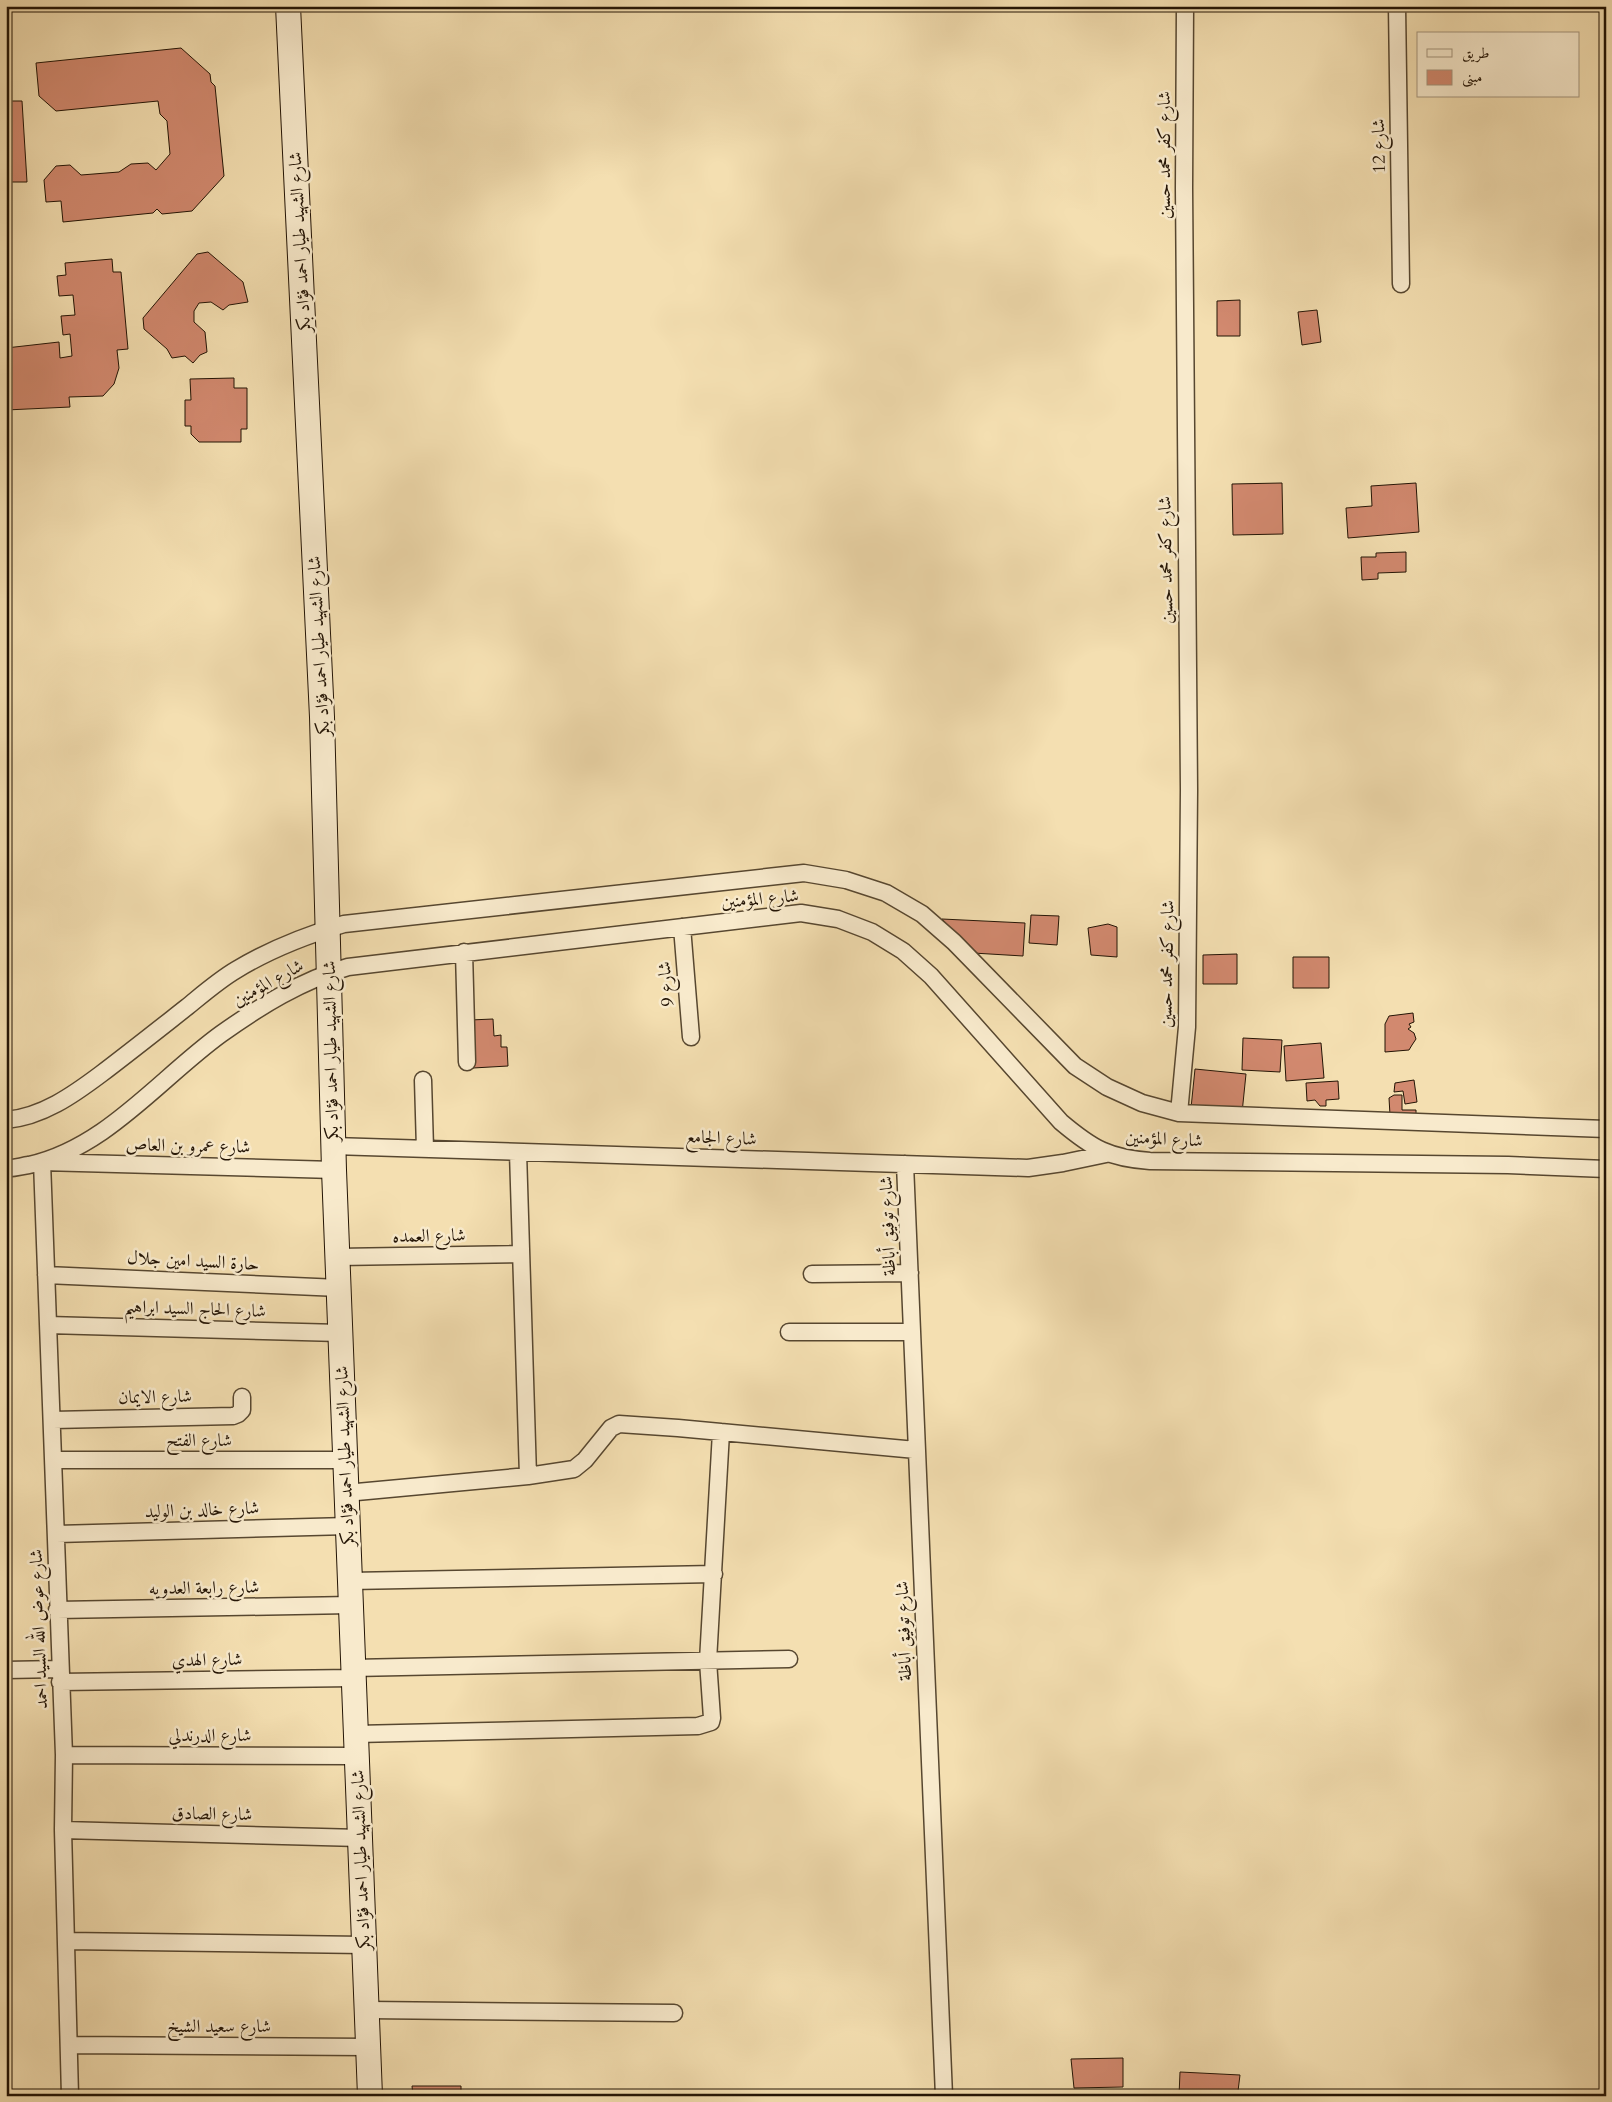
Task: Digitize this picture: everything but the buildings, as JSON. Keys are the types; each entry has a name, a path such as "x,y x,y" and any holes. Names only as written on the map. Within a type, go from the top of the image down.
{"street":[{"name":"شارع الشهيد طيار احمد فؤاد بكر","path":"288,6 322,718 333,1146 370,2096"},
{"name":"شارع كفر محمد حسين","path":"1179,1113 1187,1028 1189,790 1184,188 1185,6"},
{"name":"شارع 12","path":"1397,6 1401,284"},
{"name":"شارع المؤمنين","path":"6,1120 21,1118 54,1105 114,1064 235,970 277,949 328,928 344,924 804,873 846,880 886,893 922,914 954,942 1075,1066 1107,1087 1133,1099 1179,1113 1606,1129"},
{"name":"شارع المؤمنين","path":"6,1168 42,1162 88,1141 117,1120 220,1035 259,1009 330,972 464,952 802,913 838,919 872,932 904,951 931,976 1061,1122 1082,1140 1106,1154 1128,1160 1150,1161 1508,1165 1606,1169"},
{"name":"شارع 9","path":"682,927 691,1037"},
{"path":"464,952 467,1062"},
{"path":"423,1080 425,1150"},
{"name":"شارع الجامع","path":"333,1146 1028,1168 1063,1164 1106,1154"},
{"path":"518,1152 528,1476"},
{"name":"شارع عمرو بن العاص","path":"42,1162 334,1170"},
{"name":"شارع عوض الله السيد احمد","path":"42,1162 64,1755 63,1830 70,2096"},
{"name":"شارع توفيق أباظة","path":"905,1164 944,2096"},
{"name":"شارع العمده","path":"338,1258 521,1254"},
{"path":"812,1274 910,1273"},
{"name":"حارة السيد امين جلال","path":"46,1274 339,1288"},
{"name":"شارع الحاج السيد ابراهيم","path":"48,1325 340,1333"},
{"path":"789,1332 912,1332"},
{"name":"شارع الايمان","path":"52,1420 233,1416 242,1410 242,1397"},
{"path":"346,1493 528,1476 574,1469 585,1460 611,1428 619,1424 916,1450"},
{"name":"شارع الدرندلي","path":"64,1755 357,1745 705,1725 711,1722 712,1718 708,1661 721,1432"},
{"name":"شارع الفتح","path":"53,1460 345,1460"},
{"name":"شارع خالد بن الوليد","path":"56,1534 348,1526"},
{"path":"350,1581 714,1574"},
{"name":"شارع رابعة العدويه","path":"58,1610 351,1605"},
{"name":"شارع الهدي","path":"6,1670 60,1675 354,1673 789,1658"},
{"name":"شارع الصادق","path":"63,1830 360,1838"},
{"path":"66,1941 364,1945"},
{"path":"367,2010 674,2013"},
{"name":"شارع سعيد الشيخ","path":"69,2045 368,2047"}]}
